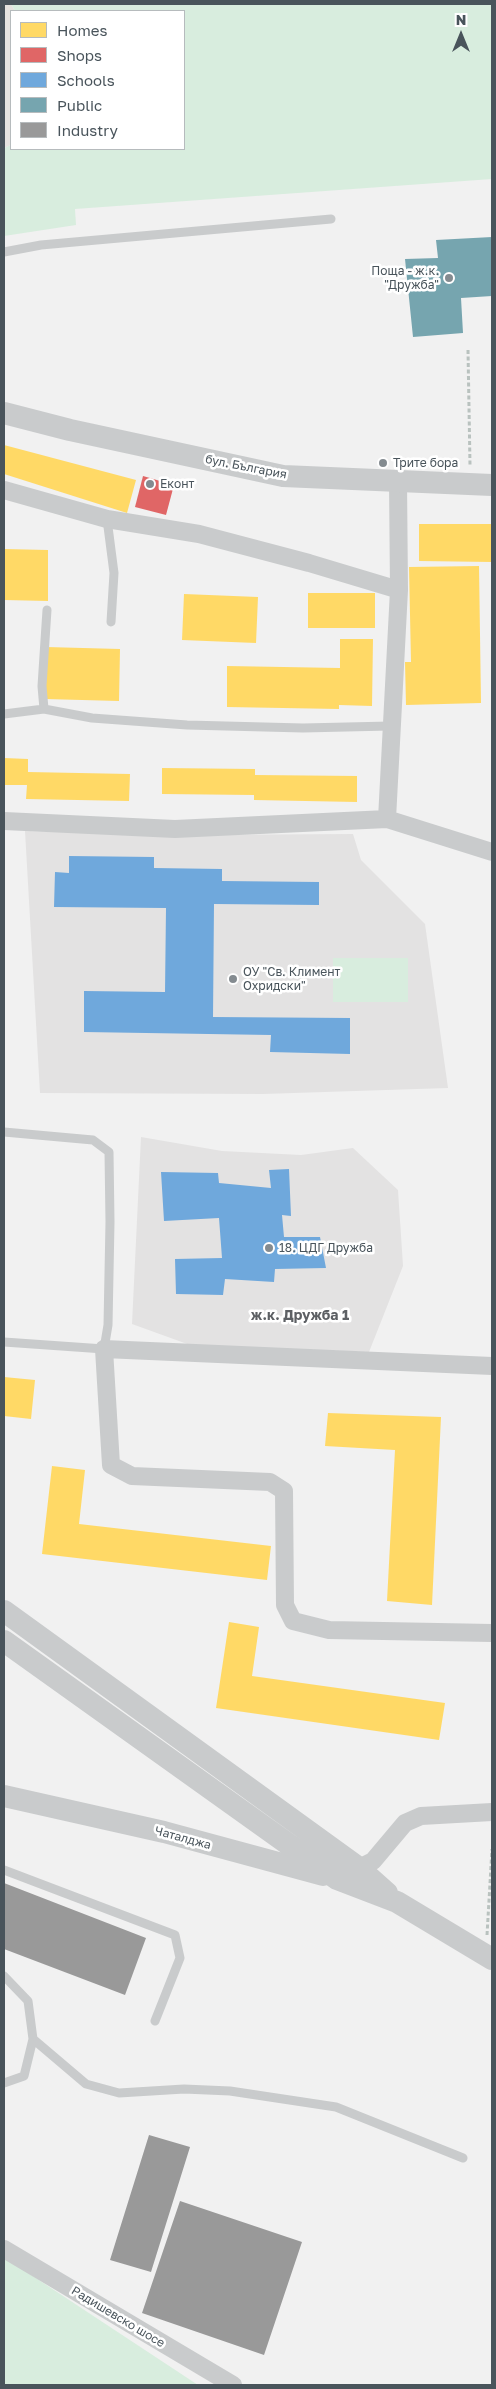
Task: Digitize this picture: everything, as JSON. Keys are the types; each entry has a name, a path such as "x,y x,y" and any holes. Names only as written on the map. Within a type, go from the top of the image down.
{"street":[{"name":"бул. България","path":"4,413 70,430 283,476 481,484"},
{"path":"387,819 390,726 399,590 398,481"},
{"path":"4,490 107,519 199,534 309,563 399,590"},
{"path":"4,821 175,829 387,819 492,852"},
{"path":"492,1366 104,1349 111,1465 132,1476 270,1482 284,1492 286,1516 285,1605 293,1621 329,1630 492,1633"},
{"path":"4,1611 359,1868 397,1902"},
{"path":"4,1641 337,1879 397,1902 489,1957"},
{"name":"Чаталджа","path":"4,1796 164,1832 337,1879"},
{"path":"337,1879 373,1861 405,1823 421,1816 492,1812"},
{"name":"Радишевско шосе","path":"4,2249 233,2385"}],"lane":[{"path":"4,252 41,245 331,220"},
{"path":"107,519 114,573 111,622"},
{"path":"44,710 42,686 47,610"},
{"path":"4,714 44,710 92,718 187,725 303,728 390,726"},
{"path":"4,1132 93,1140 109,1152 108,1325 104,1349 4,1342"},
{"path":"4,1870 175,1935 180,1958 155,2021"},
{"path":"4,1976 28,2000 33,2039 24,2076 4,2083"},
{"path":"33,2039 86,2084 119,2093 184,2089 230,2090 336,2107 463,2158"}],"path":[{"path":"468,350 481,484"},
{"path":"489,1957 492,1848"}],"shaded area":[{"path":"4,4 11,4 14,10 10,10 10,145 4,148"},
{"name":"ОУ \"Св. Климент Охридски\"","path":"25,831 188,835 353,834 361,860 425,924 448,1088 263,1094 40,1093"},
{"name":"18. ЦДГ Дружба","path":"141,1137 222,1151 301,1155 353,1148 398,1190 403,1266 369,1352 190,1345 132,1324"}],"green space":[{"path":"11,4 492,4 492,179 75,209 76,225 4,236 4,148 10,145 10,150 185,150 185,10 14,10"},
{"path":"333,958 408,958 408,1002 333,1002"},
{"path":"4,2257 198,2385 4,2385"}],"building: Homes":[{"path":"4,445 136,480 127,513 4,474"},
{"path":"419,524 492,524 492,562 419,561"},
{"path":"4,549 48,550 48,601 4,600"},
{"path":"479,566 481,703 406,705 405,662 411,662 409,567"},
{"path":"308,593 375,593 375,628 308,628"},
{"path":"184,594 258,597 256,643 182,640"},
{"path":"340,639 373,639 372,706 339,705 339,709 227,707 227,666 340,668"},
{"path":"46,647 120,649 119,701 45,699"},
{"path":"4,758 28,759 28,772 130,774 129,801 26,799 27,785 4,785"},
{"path":"162,768 255,769 255,775 357,776 357,802 254,800 254,795 162,794"},
{"path":"4,1377 35,1380 31,1419 4,1416"},
{"path":"328,1413 441,1417 432,1605 387,1601 395,1450 325,1446"},
{"path":"52,1466 85,1470 79,1524 271,1546 267,1580 42,1554"},
{"path":"229,1622 259,1627 252,1676 445,1703 439,1740 216,1708"}],"building: Shops":[{"path":"143,476 174,485 166,515 135,507"}],"building: Schools":[{"path":"69,856 154,857 154,868 222,869 222,881 319,882 319,905 214,904 213,1017 350,1018 350,1054 270,1052 271,1035 84,1032 84,991 165,992 166,908 54,907 55,872 69,873"},
{"path":"289,1169 291,1216 282,1215 284,1237 320,1237 326,1268 275,1269 274,1282 225,1279 223,1295 176,1294 175,1259 222,1258 219,1218 164,1221 161,1172 218,1173 219,1183 271,1188 269,1170"}],"building: Public":[{"name":"Поща - ж.к. \"Дружба\"","path":"492,237 492,296 461,298 463,333 413,337 405,259 438,258 436,240"}],"building: Industry":[{"path":"4,1883 146,1938 125,1995 4,1949"},
{"path":"149,2135 190,2147 151,2272 110,2260"},
{"path":"180,2201 302,2242 264,2355 142,2313"}],"place":[{"name":"Поща - ж.к. \"Дружба\"","path":"449,278"},
{"name":"Трите бора","path":"383,463"},
{"name":"Еконт","path":"150,484"},
{"name":"ОУ \"Св. Климент Охридски\"","path":"233,979"},
{"name":"18. ЦДГ Дружба","path":"269,1248"}],"district":[{"name":"ж.к. Дружба 1","path":"300,1316"}]}
